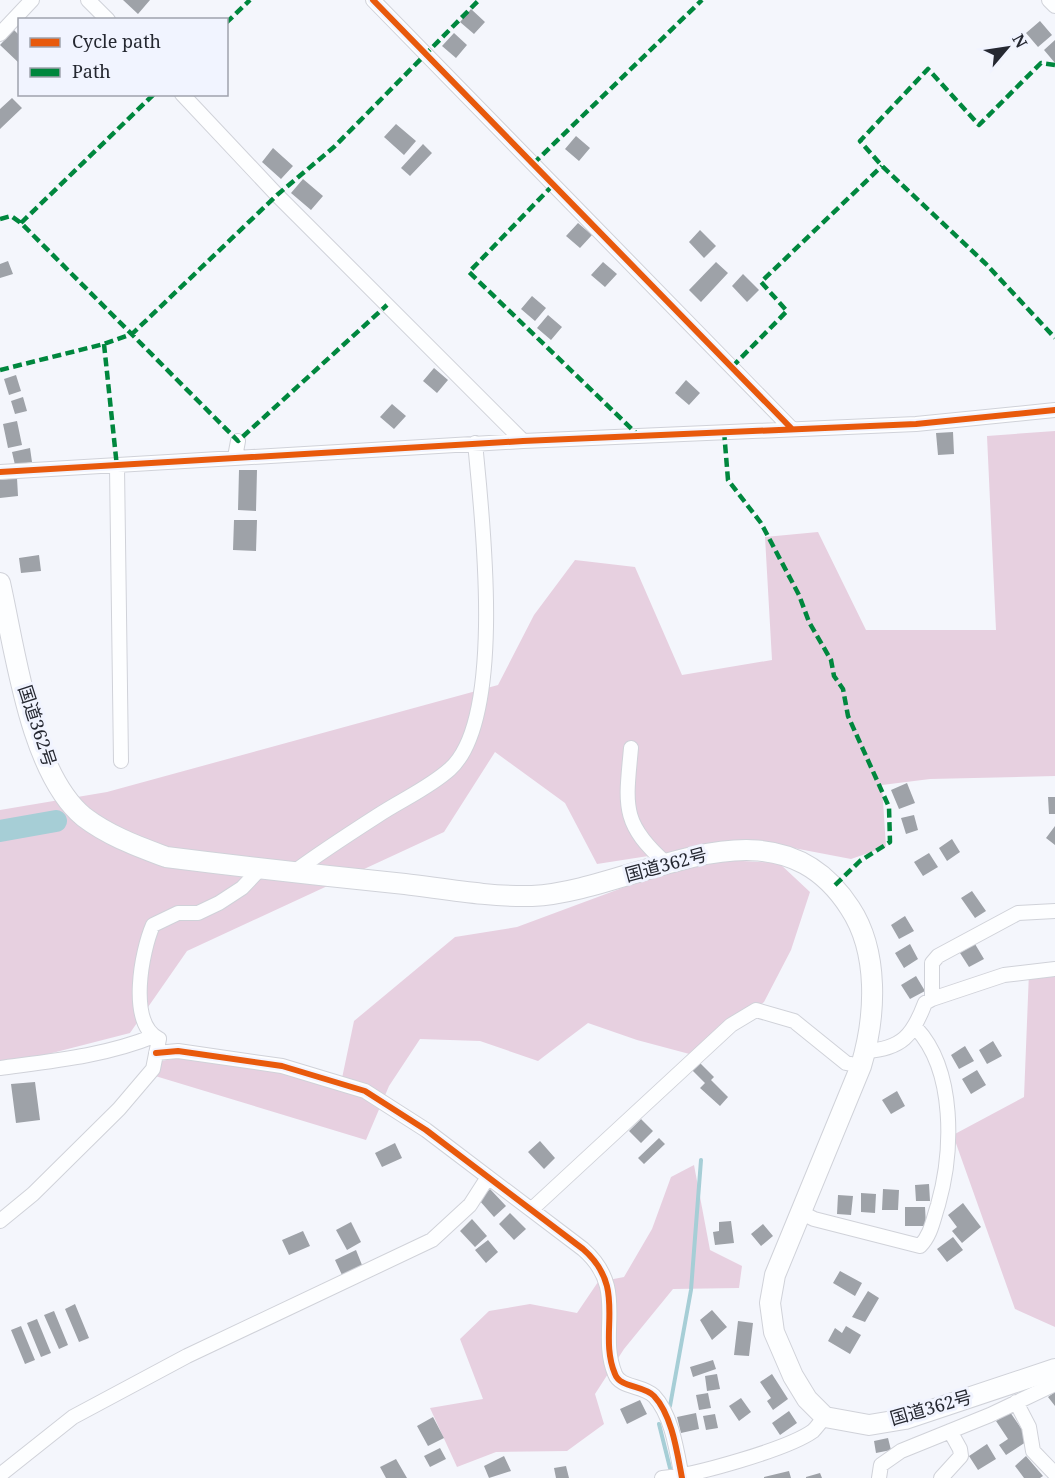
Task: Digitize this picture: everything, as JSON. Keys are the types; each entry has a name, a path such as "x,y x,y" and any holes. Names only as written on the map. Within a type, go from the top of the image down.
{"highway":[{"name":"国道362号","path":"0,583 27,704 42,756 58,787 83,816 122,841 166,857 260,869 531,896 582,889 693,854 732,849 774,852 811,867 839,891 857,918 867,945 872,988 863,1058 782,1251 770,1303 774,1332 793,1376 807,1399 825,1417 869,1425 905,1419 1055,1369"}],"street":[{"path":"0,34 32,0"},
{"path":"88,0 106,18"},
{"path":"373,0 791,428"},
{"path":"1049,0 1055,6"},
{"path":"184,96 286,204 523,441"},
{"path":"0,472 117,467 235,457 475,443 916,424 1055,410"},
{"path":"235,457 238,441"},
{"path":"294,872 377,816 432,783 458,760 467,745 480,698 485,630 484,531 475,443"},
{"path":"117,467 121,761"},
{"path":"632,748 628,813 637,834 666,863"},
{"path":"0,1221 33,1194 73,1152 120,1109 153,1069 159,1039 154,1036 141,1012 140,985 144,949 153,925 178,913 198,913 219,903 242,888 260,869"},
{"path":"932,999 932,963 938,956 1018,914 1055,911"},
{"path":"532,1209 731,1025 756,1010 794,1021 846,1063 904,1040 916,1028 925,1003 932,999 1004,975 1055,969"},
{"path":"800,1212 814,1219 920,1246 928,1238 947,1175 948,1119 937,1064 929,1042 916,1028"},
{"path":"0,1068 52,1063 129,1046 154,1036"},
{"path":"156,1053 178,1051 282,1066 365,1091 426,1131 589,1253 603,1271 611,1309 611,1357 615,1375 620,1381 653,1395 666,1414 682,1477"},
{"path":"0,1475 83,1412 197,1351 432,1240 470,1204 488,1177"},
{"path":"879,1478 881,1465 901,1451 1055,1384"},
{"path":"1016,1402 1029,1427 1033,1450 1055,1474"},
{"path":"662,1478 707,1475 812,1431 825,1417"},
{"path":"941,1478 961,1456 960,1449 950,1431"}],"shaded area":[{"path":"1055,431 1055,776 930,779 882,785 886,847 851,859 751,840 597,864 565,803 495,752 444,832 187,951 130,1033 21,1061 0,1063 0,810 107,792 498,685 534,615 575,560 635,567 682,675 772,660 765,537 818,532 866,630 996,630 987,436"},
{"path":"726,860 779,863 810,892 791,950 764,1002 697,1056 637,1040 588,1023 538,1061 480,1041 420,1039 389,1086 366,1140 152,1075 161,1061 200,1054 341,1083 354,1021 455,937 517,927 657,875"},
{"path":"1055,971 1055,1327 1015,1309 953,1135 1024,1097 1029,972"},
{"path":"694,1165 710,1250 742,1266 739,1288 673,1289 624,1349 595,1394 604,1424 567,1451 496,1452 457,1467 430,1408 483,1399 460,1339 489,1311 530,1304 577,1313 598,1282 624,1277 652,1229 671,1177"}],"building":[{"path":"123,0 150,0 138,14"},
{"path":"471,9 485,22 474,34 460,22"},
{"path":"1040,21 1052,35 1038,47 1026,33"},
{"path":"14,30 18,34 18,62 0,45"},
{"path":"454,33 467,45 456,58 442,46"},
{"path":"1055,40 1055,63 1044,50"},
{"path":"12,98 22,108 0,129 0,109"},
{"path":"396,124 416,141 404,155 384,137"},
{"path":"576,136 590,148 579,161 565,149"},
{"path":"423,144 432,153 410,176 401,168"},
{"path":"273,148 293,166 281,179 262,162"},
{"path":"303,179 323,196 311,210 291,193"},
{"path":"578,223 592,235 580,248 566,236"},
{"path":"700,230 716,246 704,258 689,242"},
{"path":"8,261 13,274 0,278 0,264"},
{"path":"603,262 617,274 605,287 591,275"},
{"path":"716,262 728,273 701,302 689,290"},
{"path":"743,274 759,290 747,302 732,286"},
{"path":"532,296 546,308 535,321 521,309"},
{"path":"548,315 562,327 551,340 537,328"},
{"path":"434,368 448,380 437,393 423,381"},
{"path":"16,375 21,391 9,395 4,379"},
{"path":"686,380 700,393 689,405 675,393"},
{"path":"23,397 27,411 15,414 11,401"},
{"path":"392,404 406,416 394,429 380,417"},
{"path":"17,421 22,445 8,448 3,424"},
{"path":"953,432 954,454 938,455 936,433"},
{"path":"30,448 32,462 15,465 12,452"},
{"path":"239,470 257,470 256,511 238,510"},
{"path":"17,478 18,496 0,498 0,480"},
{"path":"234,520 257,520 256,551 233,550"},
{"path":"39,555 41,571 21,573 19,558"},
{"path":"907,783 915,803 899,809 891,790"},
{"path":"1048,797 1055,797 1055,814 1049,814"},
{"path":"914,815 918,830 906,834 901,818"},
{"path":"1055,826 1055,845 1046,838"},
{"path":"952,839 960,852 947,861 939,848"},
{"path":"929,853 938,867 923,876 914,862"},
{"path":"972,891 986,911 975,918 961,898"},
{"path":"905,916 914,931 899,939 891,925"},
{"path":"910,944 918,959 904,968 895,953"},
{"path":"975,944 984,959 969,967 960,953"},
{"path":"916,976 925,991 910,999 901,985"},
{"path":"993,1041 1002,1056 987,1064 979,1050"},
{"path":"965,1046 974,1061 959,1069 951,1055"},
{"path":"697,1060 714,1077 711,1080 728,1097 720,1106 700,1088 705,1083 690,1068"},
{"path":"977,1070 986,1085 971,1094 962,1079"},
{"path":"35,1082 40,1120 16,1123 11,1084"},
{"path":"897,1091 905,1106 891,1114 882,1100"},
{"path":"641,1119 653,1131 641,1143 629,1131"},
{"path":"659,1138 665,1144 644,1164 638,1158"},
{"path":"540,1141 555,1158 544,1169 528,1152"},
{"path":"395,1143 402,1158 382,1167 375,1153"},
{"path":"929,1184 930,1201 916,1201 915,1185"},
{"path":"490,1189 506,1206 494,1217 479,1200"},
{"path":"883,1189 899,1190 898,1210 882,1210"},
{"path":"861,1193 876,1194 875,1213 861,1212"},
{"path":"838,1195 853,1196 851,1215 837,1214"},
{"path":"963,1203 981,1227 962,1243 952,1231 957,1227 948,1215"},
{"path":"905,1207 925,1207 926,1226 905,1226"},
{"path":"510,1213 526,1229 514,1240 499,1224"},
{"path":"472,1219 487,1236 475,1247 460,1231"},
{"path":"731,1221 734,1243 715,1245 713,1232 719,1231 719,1222"},
{"path":"351,1222 361,1242 347,1250 336,1230"},
{"path":"763,1224 773,1236 761,1246 751,1234"},
{"path":"303,1231 310,1246 289,1255 282,1240"},
{"path":"953,1237 963,1250 947,1262 937,1249"},
{"path":"488,1240 498,1252 486,1263 475,1250"},
{"path":"356,1250 362,1265 342,1275 335,1260"},
{"path":"840,1271 862,1283 855,1296 833,1283"},
{"path":"868,1291 879,1298 865,1322 852,1317"},
{"path":"75,1304 89,1338 79,1342 65,1309"},
{"path":"712,1310 727,1327 712,1340 700,1320"},
{"path":"54,1311 68,1345 59,1349 44,1315"},
{"path":"37,1319 51,1353 41,1357 27,1323"},
{"path":"738,1321 753,1323 749,1356 734,1355"},
{"path":"21,1326 35,1360 25,1364 11,1330"},
{"path":"846,1326 861,1335 850,1354 828,1341 835,1328 842,1333"},
{"path":"713,1360 716,1369 693,1377 690,1367"},
{"path":"717,1374 720,1389 707,1391 705,1376"},
{"path":"772,1374 788,1399 773,1410 767,1401 771,1398 760,1382"},
{"path":"1055,1392 1055,1406 1048,1397"},
{"path":"708,1393 711,1408 699,1410 696,1395"},
{"path":"741,1398 751,1412 739,1421 729,1406"},
{"path":"640,1400 647,1414 627,1424 620,1409"},
{"path":"789,1411 797,1423 780,1435 772,1423"},
{"path":"1010,1412 1029,1440 1006,1455 999,1445 1008,1439 996,1421"},
{"path":"696,1413 699,1429 681,1433 677,1417"},
{"path":"715,1414 718,1428 706,1430 703,1416"},
{"path":"433,1417 444,1438 428,1446 417,1426"},
{"path":"888,1438 891,1450 876,1453 874,1441"},
{"path":"987,1444 996,1459 978,1470 969,1456"},
{"path":"440,1448 446,1459 430,1467 424,1456"},
{"path":"504,1456 511,1471 489,1478 484,1466"},
{"path":"1026,1456 1043,1476 1024,1478 1015,1466"},
{"path":"396,1459 407,1478 386,1478 380,1467"},
{"path":"566,1466 569,1478 556,1478 554,1468"},
{"path":"789,1471 791,1478 764,1478 764,1477"},
{"path":"820,1473 822,1478 806,1478 806,1477"}],"waterway":[{"path":"0,831 56,821"},
{"path":"670,1406 691,1290 701,1160"},
{"path":"659,1424 670,1468"}],"marked path":[{"path":"228,21 250,0"},
{"path":"0,370 104,344 132,334 277,195 334,147 479,0"},
{"path":"533,164 702,0"},
{"path":"1055,65 1041,63 979,125 928,69 860,141 882,166 986,264 1055,338"},
{"path":"21,223 152,96"},
{"path":"732,367 787,311 761,282 882,166"},
{"path":"553,185 469,272 638,435"},
{"path":"0,219 11,216 21,223 238,441 387,305"},
{"path":"104,344 117,467"},
{"path":"724,431 728,480 761,523 799,595 809,622 831,660 834,676 843,689 848,716 889,807 890,842 860,861 834,886"}],"cycle path":[{"path":"373,0 791,428"},
{"path":"0,472 523,441 916,424 1055,410"},
{"path":"156,1053 178,1051 282,1066 365,1091 426,1130 583,1249 597,1264 605,1279 610,1310 610,1358 615,1374 622,1382 649,1392 660,1404 673,1434 682,1478"}]}
